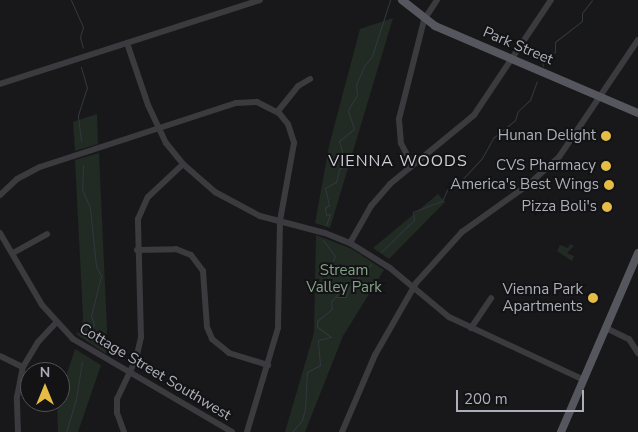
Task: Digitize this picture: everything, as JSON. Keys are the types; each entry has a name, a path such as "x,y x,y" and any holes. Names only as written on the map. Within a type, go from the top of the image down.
{"main road":[{"name":"Park Street","path":"402,0 424,20 638,114"},
{"path":"561,432 606,328 637,265 638,253"}],"street":[{"path":"0,84 260,0"},
{"path":"412,164 401,142 399,119 424,20 437,0"},
{"path":"350,243 379,196 412,164 469,120 513,59 551,0"},
{"path":"342,432 375,355 412,288 462,232 556,161 601,98 638,40"},
{"path":"128,43 159,128 183,164 227,200 280,221 350,243 383,263 437,310 471,328 584,380"},
{"path":"278,111 298,86 310,79"},
{"path":"0,195 32,170 242,102 264,103 278,111 288,124 294,143 280,221 279,311 268,365 247,432"},
{"path":"124,432 117,413 117,399 139,352 141,337 136,227 144,203 183,164"},
{"name":"Cottage Street Southwest","path":"0,233 42,305 56,323 84,346 232,432"},
{"path":"12,253 47,234"},
{"path":"137,250 176,249 191,255 203,271 208,327 212,339 229,353 268,365"},
{"path":"471,328 491,298"},
{"path":"27,362 38,342 56,323"},
{"path":"606,328 629,339 638,353"},
{"path":"0,356 20,365"},
{"path":"18,432 17,396 20,384"}],"green space":[{"name":"Stream Valley Park","path":"393,18 330,228 315,223 329,146 360,29"},
{"path":"97,114 98,144 75,151 73,122"},
{"path":"99,153 107,329 106,354 76,334 81,330 83,317 75,160"},
{"name":"Stream Valley Park","path":"438,194 445,202 389,259 373,248"},
{"name":"Stream Valley Park","path":"316,235 352,249 384,270 343,336 305,432 285,432 314,333"},
{"path":"570,244 574,246 567,253 574,256 572,261 557,251 560,245 568,248"},
{"path":"75,349 101,365 78,432 58,432 57,412 70,412 70,364"}],"waterway":[{"path":"71,0 83,27 80,37 83,48"},
{"path":"326,225 330,214 326,215 325,208 329,205 325,188 336,182 339,169 346,165 339,141 354,129 348,110 357,95 356,85 364,66 372,56 390,0"},
{"path":"543,66 541,57 544,53 550,55 555,52 555,42 582,21 582,13 592,0"},
{"path":"81,67 87,88 78,115 81,141"},
{"path":"381,252 414,220 413,212 442,201 448,188 458,184 482,158 493,138 515,120 518,111 530,100 537,81"},
{"path":"83,165 82,189 90,208 96,266 101,276 91,316 94,324 87,340"},
{"path":"292,432 302,420 305,409 307,372 320,365 318,340 331,337 317,327 317,321 332,309 331,302 340,290 328,279 327,273 335,256 323,240"},
{"path":"336,297 346,297 348,289 371,264"},
{"path":"66,432 76,399 82,361"}],"place":[{"name":"Hunan Delight","path":"606,136"},
{"name":"CVS Pharmacy","path":"606,166"},
{"name":"America's Best Wings","path":"609,185"},
{"name":"Pizza Boli's","path":"607,207"},
{"name":"Vienna Park Apartments","path":"593,298"}],"district":[{"name":"VIENNA WOODS","path":"398,161"}]}
